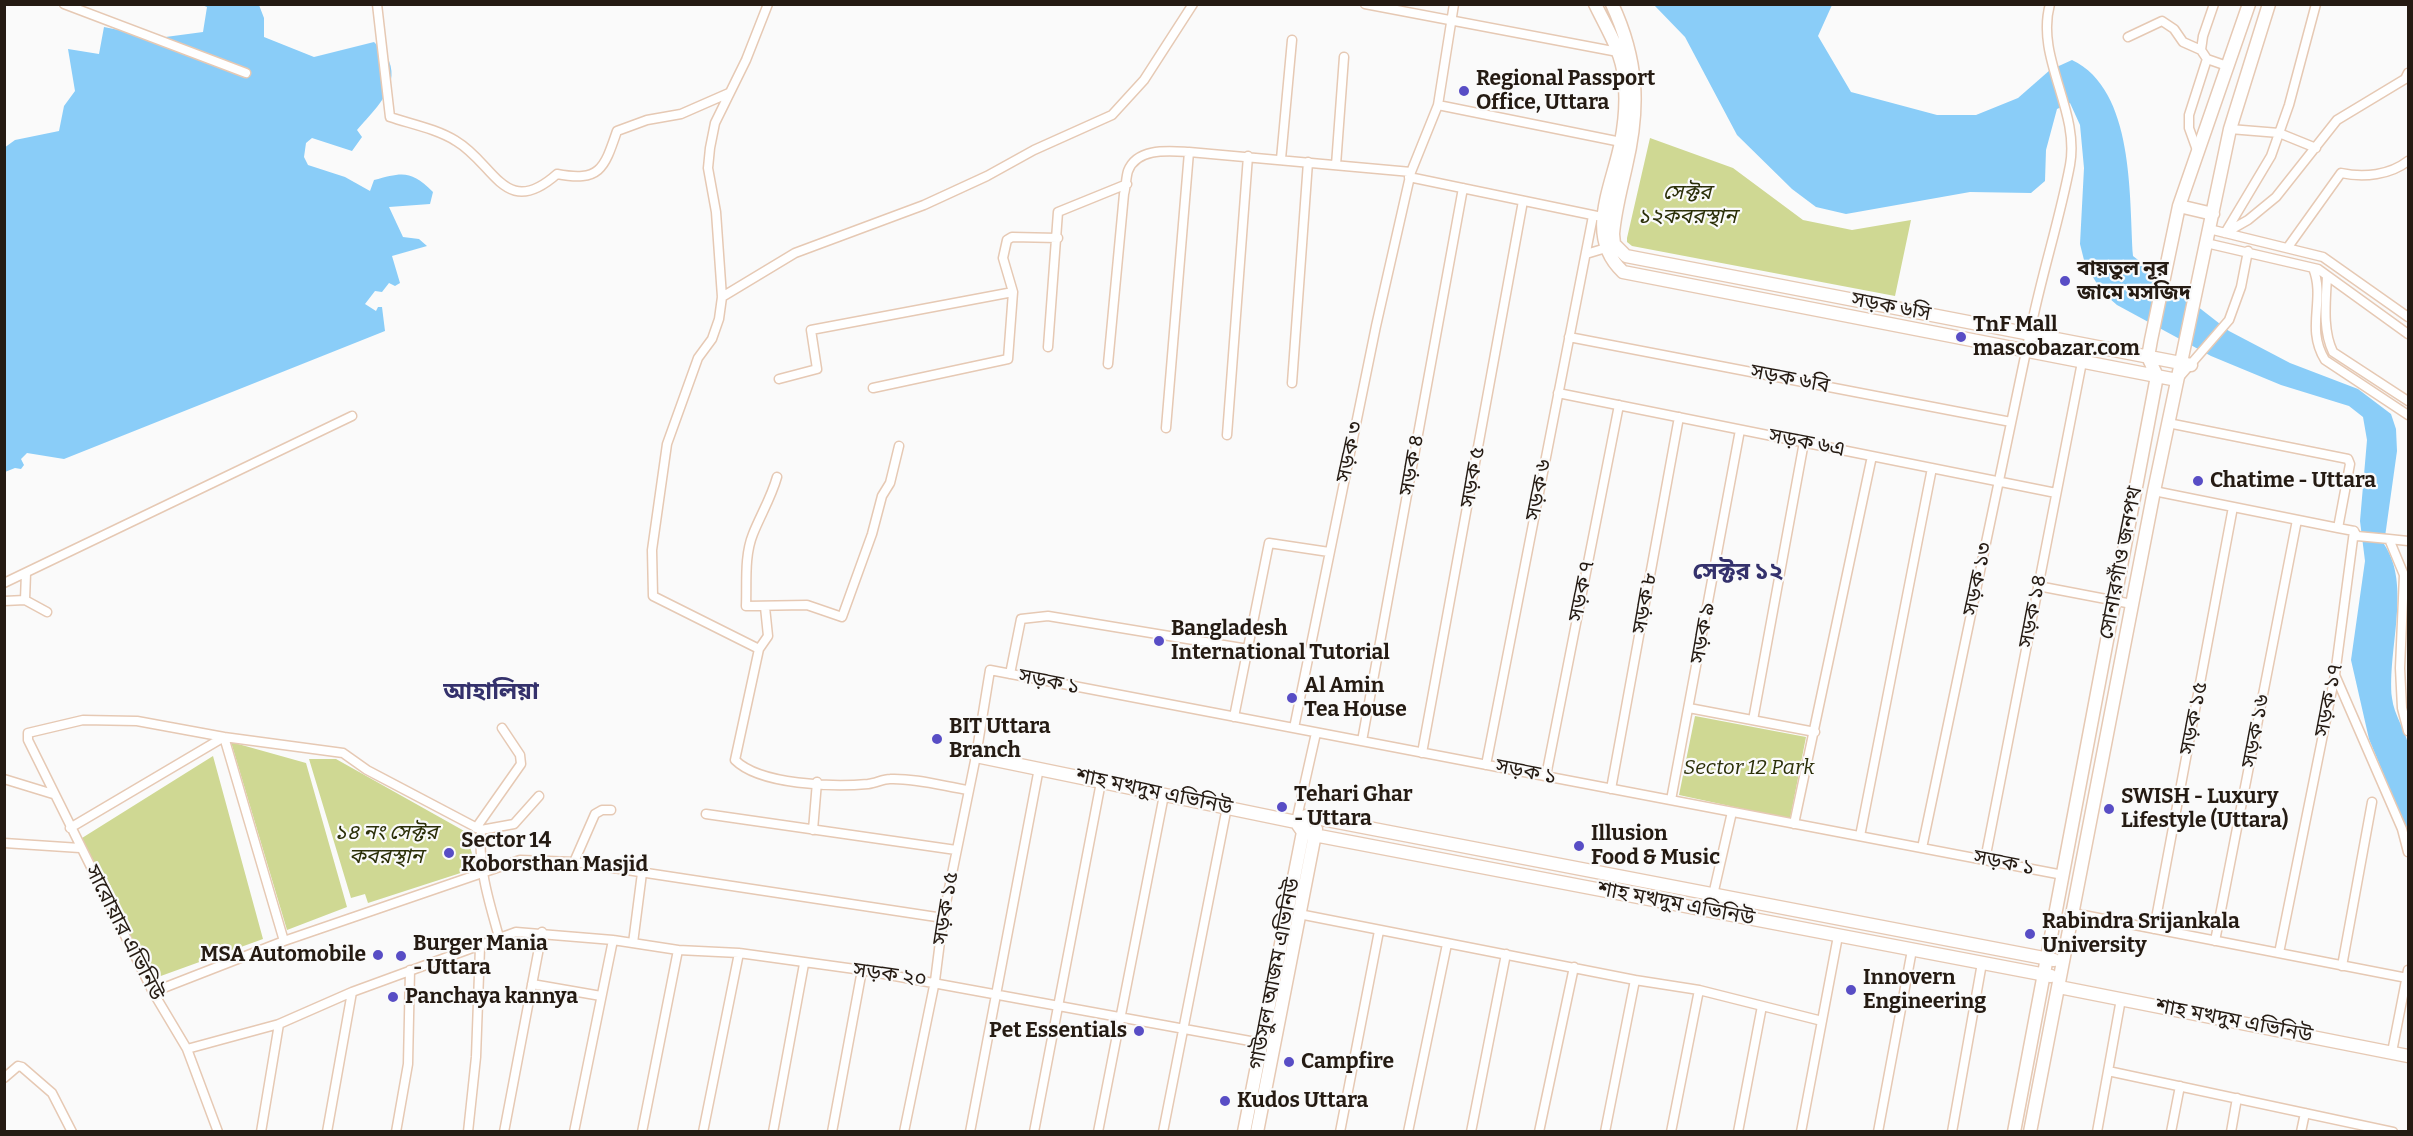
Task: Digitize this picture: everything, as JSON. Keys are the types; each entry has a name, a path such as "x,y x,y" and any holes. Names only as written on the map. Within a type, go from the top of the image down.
{"street":[{"path":"64,4 246,73"},
{"path":"377,4 390,117 454,140 483,163 501,186 520,191 542,187 557,174 580,178 593,174 602,166 617,130 647,120 681,114 729,93"},
{"path":"759,649 653,596 652,550 667,444 698,358 712,339 719,319 722,297 716,212 708,168 715,123 768,4"},
{"path":"722,297 795,253 924,205 1034,150 1112,116 1144,80 1193,4"},
{"path":"1365,4 1618,52"},
{"name":"সড়ক ৩","path":"1294,728 1329,552 1410,175 1438,105 1454,4"},
{"path":"1595,4 1618,52 1624,76 1625,105 1621,142 1598,217 1615,253"},
{"path":"1612,4 1631,57 1636,88 1630,145 1614,219 1615,253"},
{"name":"সড়ক ১৩","path":"1922,848 2034,310 2070,163 2070,126 2049,48 2047,16 2050,4"},
{"path":"2201,50 2203,36 2214,4"},
{"path":"2157,376 2148,357 2172,237 2180,206 2249,4"},
{"name":"সোনারগাঁও জনপথ","path":"2030,1131 2154,491 2177,380 2186,364 2184,349 2230,129 2269,4"},
{"path":"2225,232 2238,208 2258,181 2280,133 2316,4"},
{"path":"2128,37 2162,21 2174,29 2183,42 2201,50 2207,58 2227,66"},
{"path":"1281,159 1292,40"},
{"path":"1336,165 1344,57"},
{"path":"2199,155 2189,128 2189,115 2207,58"},
{"path":"2225,232 2248,220 2276,197 2337,120 2405,79 2409,73"},
{"path":"1438,105 1621,142"},
{"path":"2230,129 2280,133 2316,148"},
{"path":"1108,364 1128,170 1138,159 1160,151 1281,159 1410,175 1598,217"},
{"path":"1166,428 1189,152"},
{"path":"1227,435 1248,156"},
{"path":"2288,247 2341,173 2358,177 2397,170 2409,161"},
{"path":"1292,383 1308,162"},
{"path":"1048,347 1061,210 1127,184"},
{"name":"সড়ক ৪","path":"1362,741 1463,188"},
{"name":"সড়ক ৫","path":"1422,753 1523,201"},
{"path":"2180,206 2212,214"},
{"name":"সড়ক ৬","path":"1486,765 1569,336 1586,254 1598,217"},
{"path":"2209,229 2323,257 2409,317"},
{"path":"873,388 1008,359 1013,292 1003,258 1006,240 1012,237 1058,238"},
{"path":"2206,243 2313,268 2409,334"},
{"path":"2186,364 2222,330 2241,287 2248,251"},
{"path":"1586,254 1615,253"},
{"name":"সড়ক ৬সি","path":"1615,253 1623,272 2177,380"},
{"name":"সড়ক ৬সি","path":"1615,253 2186,364"},
{"path":"2313,268 2318,279 2314,328 2318,349 2325,360 2409,415"},
{"path":"2326,276 2325,317 2329,344 2333,352 2409,401"},
{"path":"1749,297 1753,280"},
{"path":"779,379 817,369 811,330 1013,292"},
{"name":"সড়ক ৬বি","path":"1569,336 2011,422"},
{"name":"সড়ক ১৪","path":"1985,860 2082,362"},
{"name":"সোনারগাঁও জনপথ","path":"2014,1131 2157,376"},
{"name":"সড়ক ৬এ","path":"1558,393 2056,493"},
{"name":"সড়ক ৭","path":"1546,776 1619,405"},
{"path":"4,583 352,416"},
{"name":"সড়ক ৮","path":"1611,789 1679,417"},
{"path":"2168,423 2348,459 2350,464 2338,528"},
{"name":"সড়ক ৯","path":"1671,800 1740,430"},
{"path":"1753,720 1804,442"},
{"path":"777,477 770,501 752,536 747,563 746,606 807,605 842,616 872,534 882,496 890,483 899,446"},
{"path":"1794,824 1872,456"},
{"path":"1860,836 1932,468"},
{"path":"2154,491 2338,528 2356,534 2409,541"},
{"name":"সড়ক ১৫","path":"2154,929 2233,507"},
{"name":"সড়ক ১৬","path":"2215,941 2297,520"},
{"name":"সড়ক ১৭","path":"2279,953 2335,675 2356,534"},
{"path":"2388,539 2403,575 2400,668 2402,708 2409,732"},
{"path":"1234,717 1269,543 1329,552"},
{"path":"25,600 26,573"},
{"path":"2038,585 2132,604"},
{"path":"4,601 25,600 47,612"},
{"path":"765,607 768,636 759,649 735,760 744,769 772,778 851,785 889,778 968,790"},
{"path":"1010,674 1021,619 1048,616 1248,649"},
{"name":"সড়ক ১","path":"990,670 2063,875"},
{"name":"সড়ক ১৫","path":"904,1131 936,981 944,918 976,756 990,670"},
{"path":"2335,675 2402,829 2409,852"},
{"path":"1689,708 1815,732"},
{"name":"সারোয়ার এভিনিউ","path":"218,1131 187,1049 153,992 53,794 27,736 28,733 83,720 137,721 224,736"},
{"path":"499,937 482,872 479,829 521,764 520,755 502,728"},
{"path":"1308,825 1316,733"},
{"path":"224,736 284,941"},
{"path":"70,828 224,736 343,753 367,770 479,829 514,824 539,796"},
{"name":"শাহ মখদুম এভিনিউ","path":"976,756 1227,807 1486,868 2044,975 2060,982 2121,999 2409,1056"},
{"path":"970,1131 998,994 1039,768"},
{"path":"4,779 53,794"},
{"path":"813,830 817,782"},
{"path":"1034,1131 1101,782"},
{"path":"1098,1131 1164,795"},
{"path":"2342,966 2372,802"},
{"path":"1162,1131 1227,807"},
{"path":"574,862 595,814 602,810 611,810"},
{"path":"1713,895 1732,812"},
{"path":"706,814 956,850"},
{"name":"শাহ মখদুম এভিনিউ","path":"1308,825 1489,852 2064,962"},
{"name":"গাউসুল আজম এভিনিউ","path":"1257,1131 1299,914 1308,825"},
{"name":"গাউসুল আজম এভিনিউ","path":"1244,1131 1308,825"},
{"path":"4,843 80,848"},
{"path":"1486,868 1489,852"},
{"path":"153,992 284,941 520,860 574,862 944,918"},
{"path":"633,943 642,873"},
{"path":"1725,914 1729,898"},
{"path":"1299,914 1635,980 1699,990 1822,1021"},
{"path":"2073,914 2342,966 2408,974 2392,1052"},
{"path":"1880,944 1883,929"},
{"path":"1340,1131 1379,931"},
{"name":"সড়ক ২০","path":"187,1049 279,1024 351,992 516,932 542,932 678,950 739,953 936,981 1120,1018 1261,1043"},
{"path":"504,1131 542,932"},
{"path":"1801,1131 1838,936"},
{"path":"574,1131 613,940"},
{"path":"1408,1131 1447,944"},
{"path":"468,1131 476,1057 480,947"},
{"path":"642,1131 678,950"},
{"path":"1878,1131 1912,950"},
{"path":"704,1131 739,953"},
{"path":"1471,1131 1506,954"},
{"path":"1952,1131 1982,963"},
{"path":"773,1131 804,964"},
{"path":"1539,1131 1574,967"},
{"path":"396,1131 408,1064 410,970"},
{"path":"832,1131 862,970"},
{"path":"1605,1131 1635,980"},
{"path":"532,984 601,996"},
{"path":"1671,1131 1699,990"},
{"path":"327,1131 351,992"},
{"path":"2097,1131 2121,999"},
{"path":"1738,1131 1762,1006"},
{"path":"261,1131 279,1024"},
{"path":"4,1078 18,1066 22,1067 52,1093 72,1131"},
{"path":"2108,1071 2305,1113 2367,1129 2393,1131"},
{"path":"2171,1131 2180,1086"},
{"path":"2231,1131 2238,1098"},
{"path":"2018,1108 2034,1111"},
{"path":"2301,1131 2305,1113"}],"green space":[{"name":"সেক্টর ১২কবরস্থান","path":"1650,138 1733,168 1803,220 1852,230 1911,220 1895,296 1632,246 1627,242 1627,238"},
{"name":"Sector 12 Park","path":"1695,716 1806,737 1790,819 1679,795"},
{"path":"231,742 306,763 347,907 287,930"},
{"path":"213,756 263,939 147,981 82,838"},
{"name":"১৪ নং সেক্টর কবরস্থান","path":"309,759 336,759 466,832 476,868 368,903 365,894 351,898"}],"water":[{"path":"202,5 259,5 264,18 264,37 314,57 374,42 380,48 389,61 391,80 388,90 377,107 357,130 362,137 352,151 312,138 306,143 304,157 308,165 345,177 370,191 374,180 384,177 400,174 419,180 433,192 430,204 389,207 403,237 419,239 427,246 392,256 400,283 395,286 389,283 382,292 375,291 365,304 376,311 378,307 382,307 385,331 64,459 27,453 21,459 24,465 21,469 15,468 5,472 4,148 15,140 59,131 64,106 75,91 68,49 99,54 104,27 158,38 203,32 207,7"},
{"path":"1654,5 1832,5 1818,36 1851,92 1937,115 1976,115 2018,98 2050,70 2072,60 2093,75 2108,95 2125,147 2129,176 2133,256 2229,331 2290,363 2358,389 2391,414 2396,429 2397,451 2384,544 2392,560 2398,598 2391,679 2395,711 2407,739 2409,755 2408,833 2369,739 2351,660 2365,561 2360,521 2367,440 2363,417 2349,406 2281,385 2211,356 2117,305 2102,292 2085,264 2080,244 2084,168 2080,125 2070,103 2057,109 2046,150 2045,181 2031,193 1970,192 1846,214 1816,207 1792,189 1737,135 1685,37"}],"place":[{"name":"Regional Passport Office, Uttara","path":"1464,91"},
{"name":"বায়তুল নূর জামে মসজিদ","path":"2065,281"},
{"name":"TnF Mall mascobazar.com","path":"1961,337"},
{"name":"Chatime - Uttara","path":"2198,481"},
{"name":"Bangladesh International Tutorial","path":"1159,641"},
{"name":"Al Amin Tea House","path":"1292,698"},
{"name":"BIT Uttara Branch","path":"937,739"},
{"name":"Tehari Ghar - Uttara","path":"1282,807"},
{"name":"SWISH - Luxury Lifestyle (Uttara)","path":"2109,809"},
{"name":"Illusion Food & Music","path":"1579,846"},
{"name":"Sector 14 Koborsthan Masjid","path":"449,853"},
{"name":"Rabindra Srijankala University","path":"2030,934"},
{"name":"MSA Automobile","path":"378,955"},
{"name":"Burger Mania - Uttara","path":"401,956"},
{"name":"Innovern Engineering","path":"1851,990"},
{"name":"Panchaya kannya","path":"393,997"},
{"name":"Pet Essentials","path":"1139,1031"},
{"name":"Campfire","path":"1289,1062"},
{"name":"Kudos Uttara","path":"1225,1101"}],"district":[{"name":"সেক্টর ১২","path":"1738,572"},
{"name":"আহালিয়া","path":"491,692"}]}
